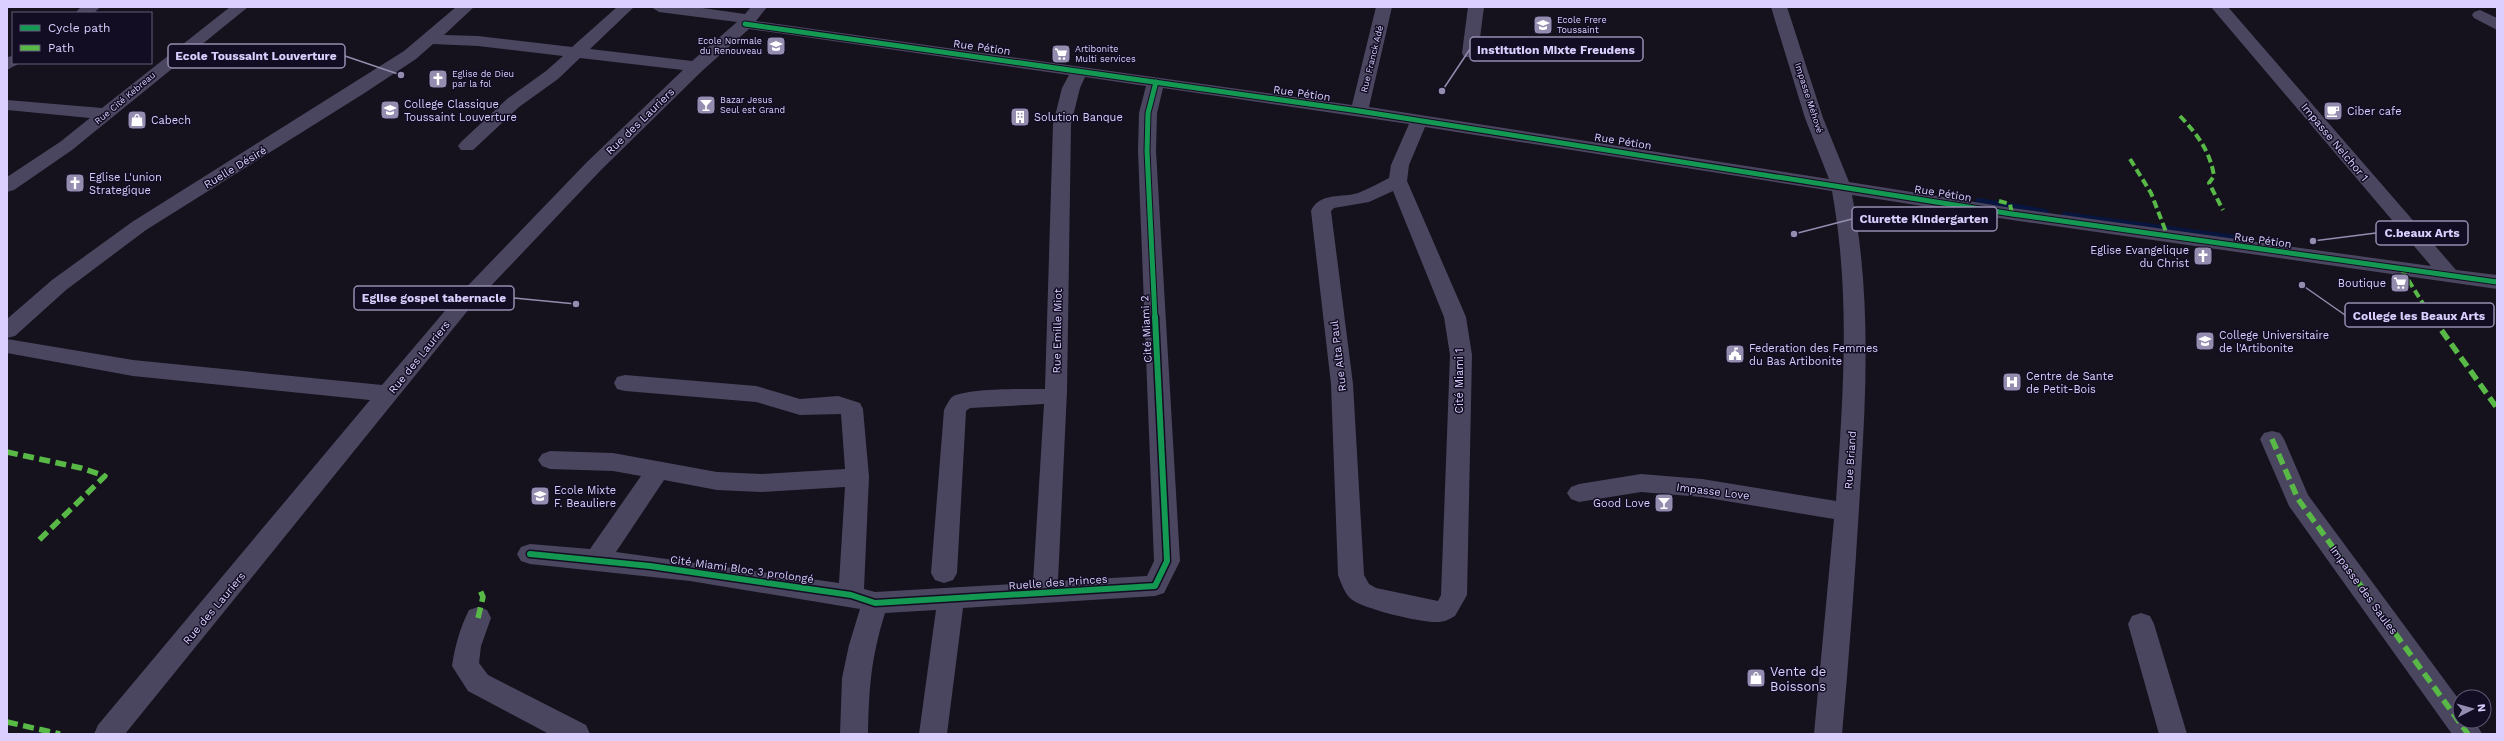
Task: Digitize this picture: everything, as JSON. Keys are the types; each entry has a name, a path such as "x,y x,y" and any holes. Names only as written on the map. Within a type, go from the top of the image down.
{"street":[{"name":"Rue Cité Kebreau","path":"7,186 66,146 240,7"},
{"name":"Ruelle Désiré","path":"7,331 59,285 139,226 297,129 410,54 466,7"},
{"path":"467,146 513,103 552,75 626,7"},
{"name":"Rue Pétion","path":"659,7 747,22 1359,111 1683,160 1841,187 2451,277 2497,282"},
{"name":"Rue des Lauriers","path":"108,734 462,304 526,236 696,67 747,22 759,7"},
{"name":"Rue Franck Adé","path":"1359,111 1384,7"},
{"path":"1470,54 1476,7"},
{"name":"Impasse Méhové","path":"1779,7 1814,118 1841,187"},
{"name":"Impasse Nelchor 1","path":"2219,7 2451,277"},
{"path":"2480,15 2497,25"},
{"path":"429,39 478,41 696,67"},
{"name":"Rue Emille Miot","path":"1045,594 1055,396 1062,124 1071,88 1080,71"},
{"name":"Cité Miami 2","path":"1156,82 1148,113 1147,151 1167,561 1160,576"},
{"path":"7,105 106,114"},
{"path":"1398,181 1400,165 1419,121"},
{"name":"Rue Alta Paul","path":"1398,181 1362,198 1330,203 1323,206 1321,212 1342,384 1351,575 1355,586 1364,595 1432,612 1447,608"},
{"name":"Cité Miami 1","path":"1398,181 1438,272 1455,317 1461,356 1454,595 1452,602 1447,608"},
{"name":"Rue Briand","path":"1828,734 1847,512 1855,387 1855,288 1851,240 1841,187"},
{"path":"7,346 133,368 389,394"},
{"path":"624,383 756,394 800,407 847,406 852,408 854,415 863,599 862,645 856,678 854,734"},
{"path":"944,573 955,410 960,403 968,400 1055,396"},
{"name":"Impasse des Saules","path":"2272,439 2298,499 2468,734"},
{"path":"550,460 613,462 724,481 768,482 856,477"},
{"path":"597,559 658,470"},
{"name":"Impasse Love","path":"1579,493 1641,483 1702,488 1847,512"},
{"name":"Cité Miami Bloc 3 prolongé","path":"530,554 597,559 863,599 951,598"},
{"name":"Ruelle des Princes","path":"951,598 1045,594 1155,586 1160,576"},
{"path":"933,734 951,598"},
{"path":"478,618 468,646 465,666 478,683 576,734"},
{"path":"2141,624 2173,734"}],"waterway":[{"path":"1979,202 2045,213"},
{"path":"2065,216 2235,239"}],"marked path":[{"path":"2180,116 2198,136 2207,151 2213,167 2214,176 2209,183 2223,210"},
{"path":"2130,159 2151,193 2168,237"},
{"path":"1999,201 2010,204 2012,214"},
{"path":"2402,270 2428,312 2497,408"},
{"path":"2272,439 2298,499 2468,734"},
{"path":"7,452 69,465 105,476 36,543"},
{"path":"478,618 483,597 480,590"},
{"path":"7,722 60,734"}],"cycle path":[{"path":"745,24 1359,111 2012,214 2497,282"},
{"path":"530,554 610,561 690,571 851,595 875,603 1155,586 1167,561 1147,151 1148,113 1156,82"}],"place":[{"name":"Ecole Frere Toussaint","path":"1543,25"},
{"name":"Ecole Normale du Renouveau","path":"776,46"},
{"name":"Artibonite Multi services","path":"1061,54"},
{"name":"Ecole Toussaint Louverture","path":"401,75"},
{"name":"Eglise de Dieu par la fol","path":"438,79"},
{"name":"Institution Mixte Freudens","path":"1442,91"},
{"name":"Bazar Jesus Seul est Grand","path":"706,105"},
{"name":"College Classique Toussaint Louverture","path":"390,110"},
{"name":"Ciber cafe","path":"2333,111"},
{"name":"Solution Banque","path":"1020,117"},
{"name":"Cabech","path":"137,120"},
{"name":"Eglise L'union Strategique","path":"75,183"},
{"name":"Clurette Kindergarten","path":"1794,234"},
{"name":"C.beaux Arts","path":"2313,241"},
{"name":"Eglise Evangelique du Christ","path":"2203,256"},
{"name":"Boutique","path":"2400,283"},
{"name":"College les Beaux Arts","path":"2302,285"},
{"name":"Eglise gospel tabernacle","path":"576,304"},
{"name":"College Universitaire de l'Artibonite","path":"2205,341"},
{"name":"Federation des Femmes du Bas Artibonite","path":"1735,354"},
{"name":"Centre de Sante de Petit-Bois","path":"2012,382"},
{"name":"Ecole Mixte F. Beauliere","path":"540,496"},
{"name":"Good Love","path":"1664,503"},
{"name":"Vente de Boissons","path":"1756,678"}]}
